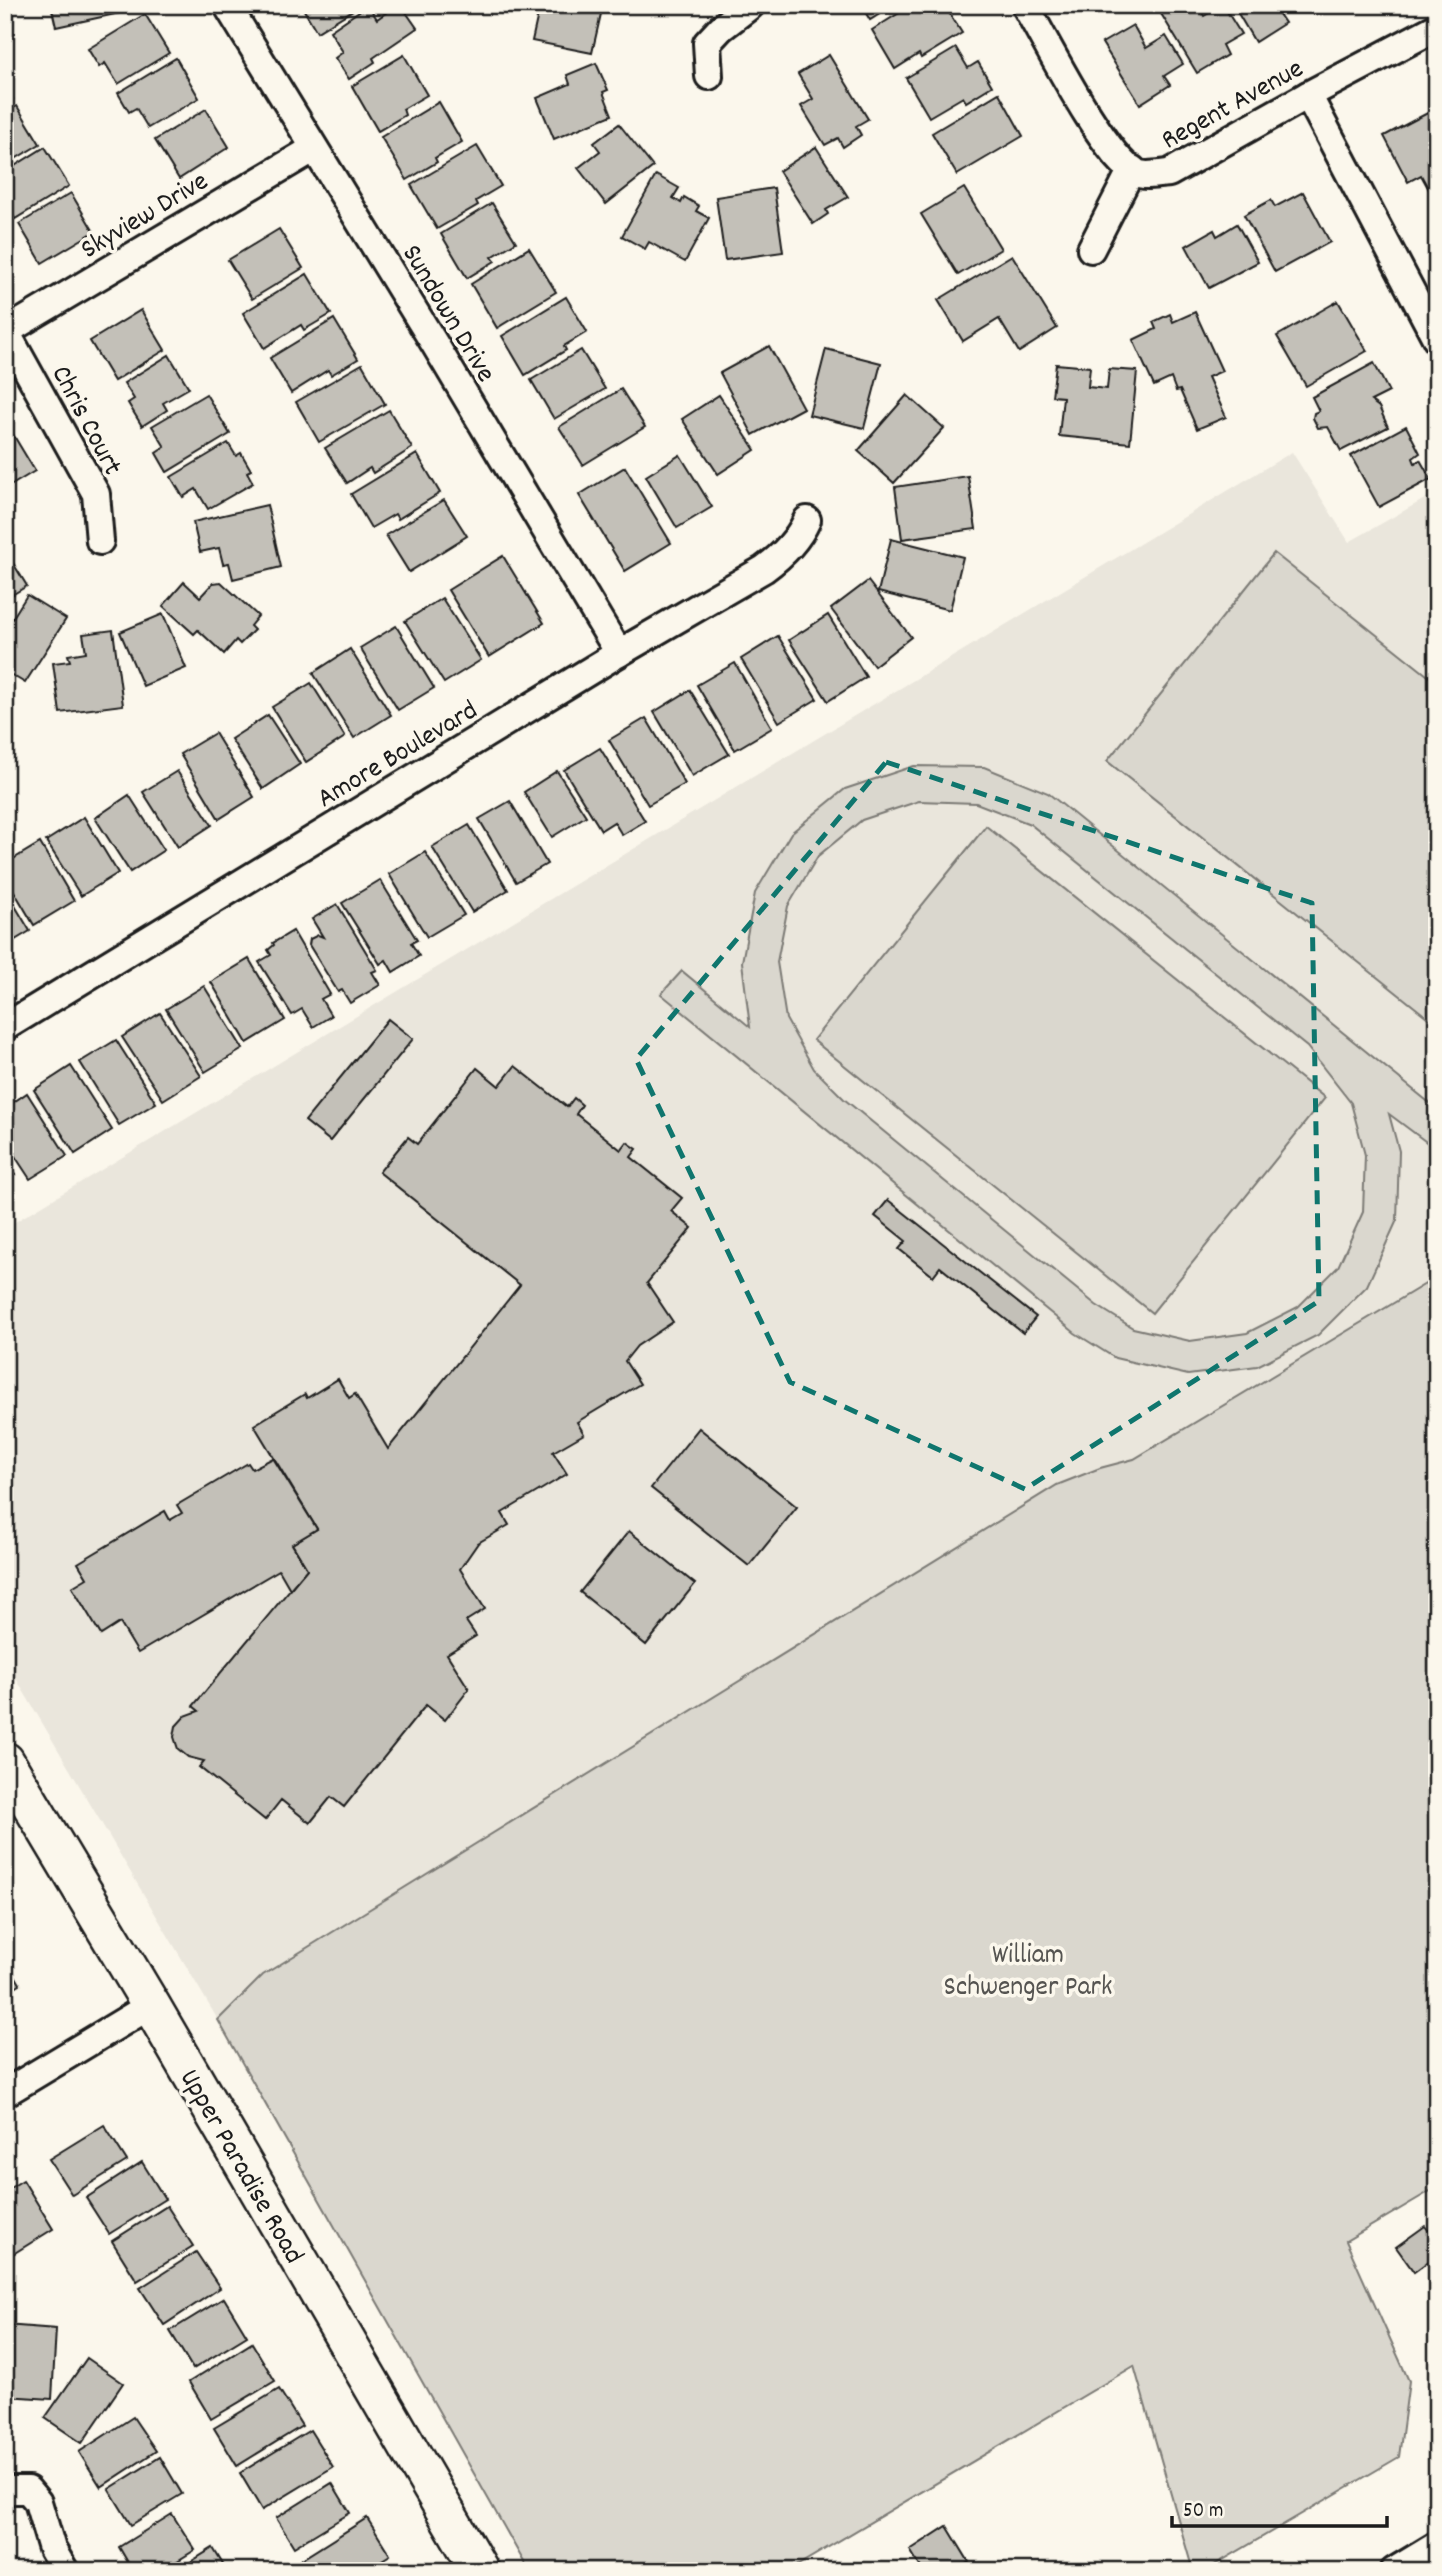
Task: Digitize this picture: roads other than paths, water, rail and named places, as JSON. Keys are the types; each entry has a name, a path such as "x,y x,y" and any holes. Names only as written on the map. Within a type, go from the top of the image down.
{"main road":[{"name":"Upper Paradise Road","path":"5,1761 151,2005 480,2571"}],"street":[{"name":"Sundown Drive","path":"227,5 434,343 619,653"},
{"path":"709,76 707,43 721,28 751,5"},
{"path":"1025,5 1109,149 1132,169"},
{"name":"Regent Avenue","path":"1091,249 1132,169 1144,175 1169,173 1437,27"},
{"path":"1308,95 1437,340"},
{"name":"Skyview Drive","path":"6,331 313,149"},
{"name":"Chris Court","path":"6,331 96,494 100,541"},
{"name":"Amore Boulevard","path":"5,1027 619,653 779,559 802,533 807,520"},
{"path":"5,2093 151,2005"},
{"path":"5,2493 8,2490 28,2490 38,2502 52,2549 65,2571"},
{"path":"1394,2571 1437,2545"}],"park label":[{"name":"William Schwenger Park","path":"1028,1968"}]}
